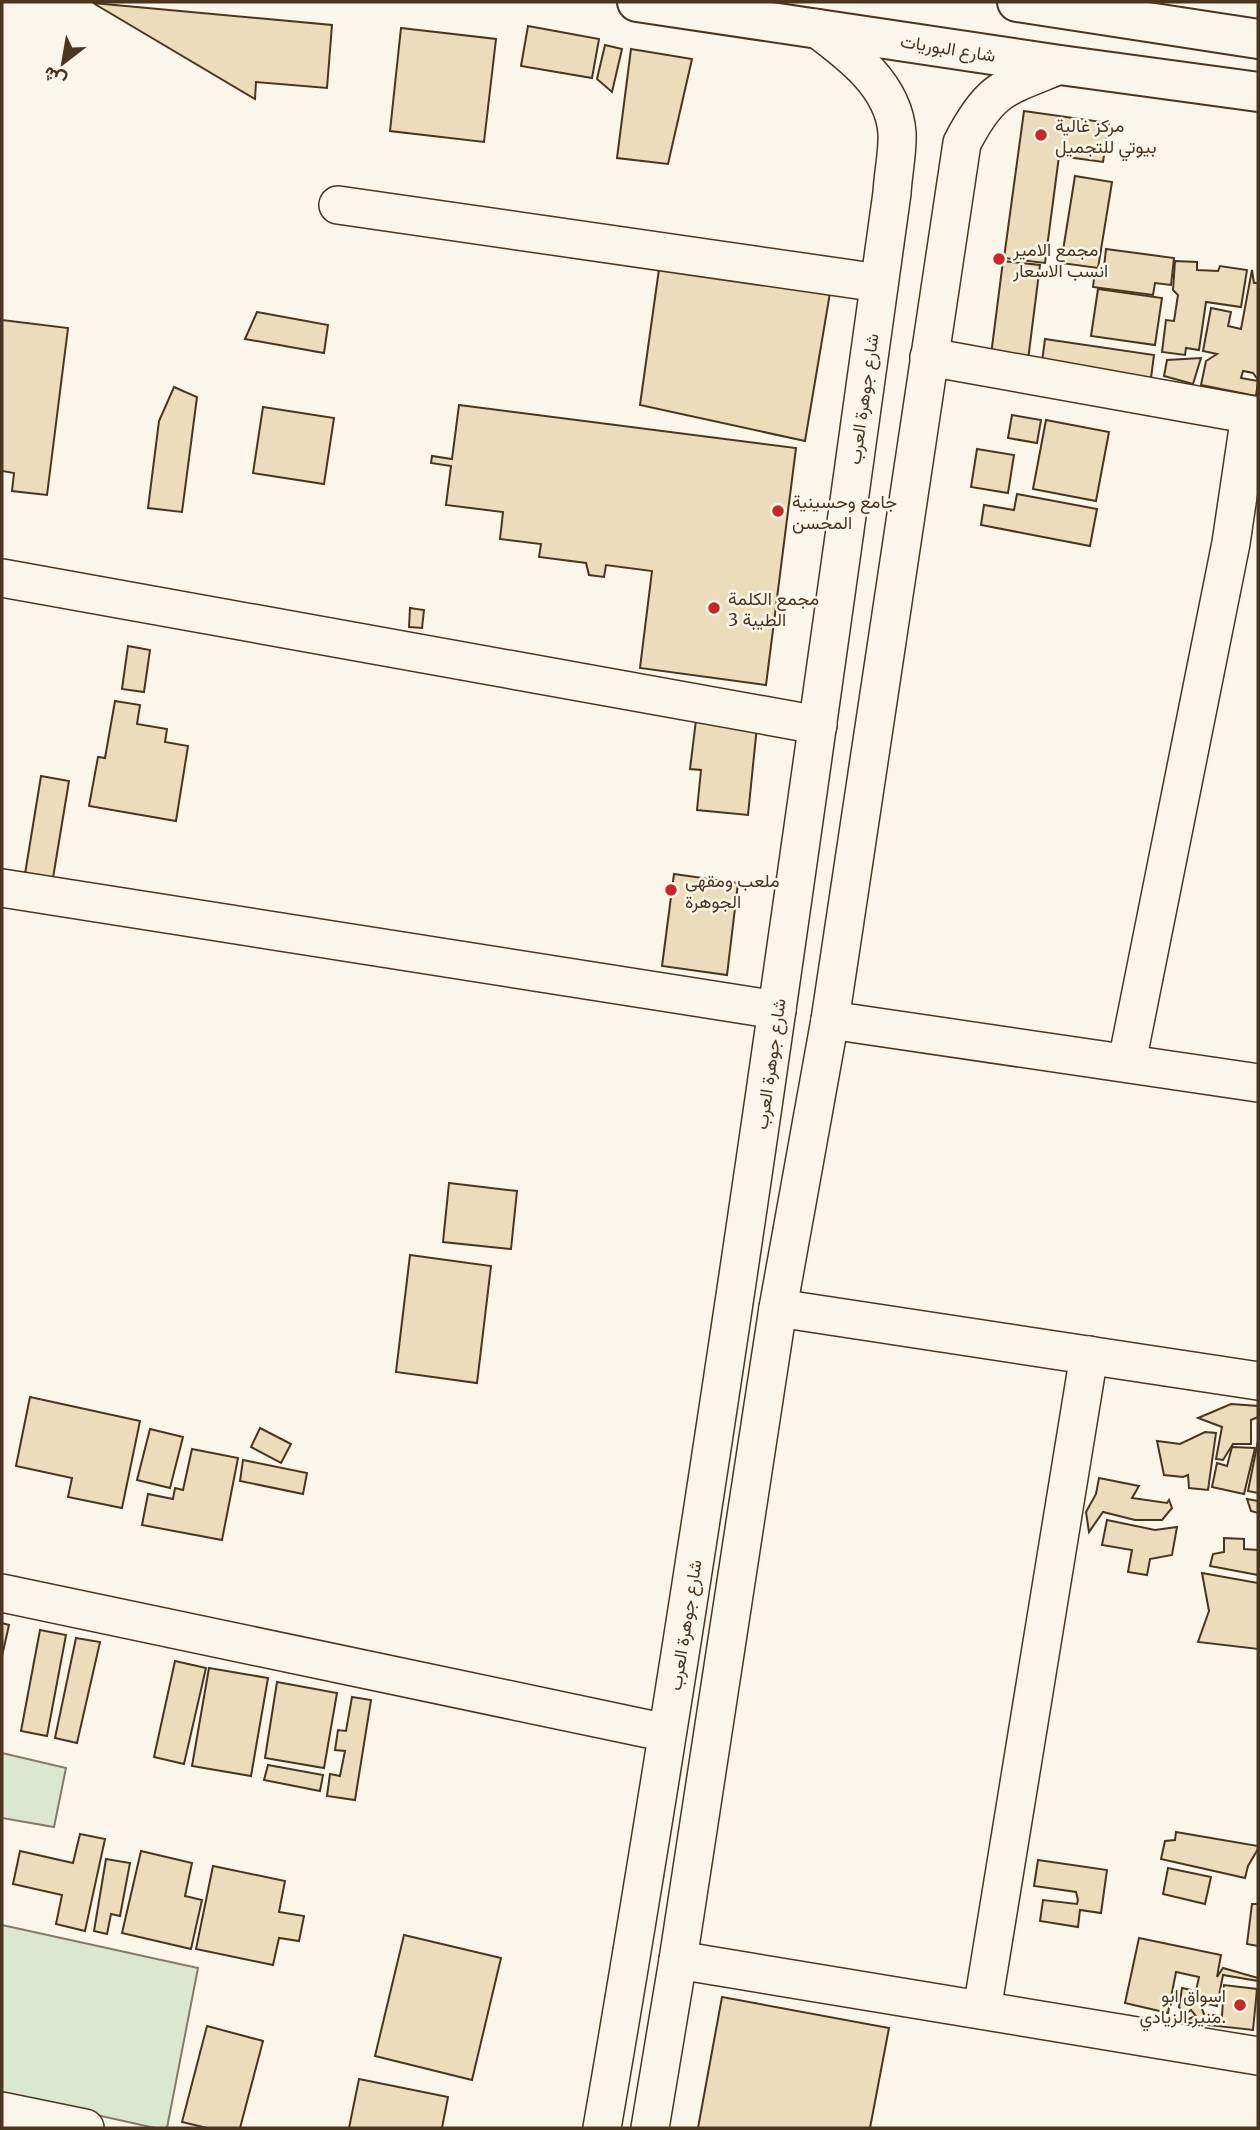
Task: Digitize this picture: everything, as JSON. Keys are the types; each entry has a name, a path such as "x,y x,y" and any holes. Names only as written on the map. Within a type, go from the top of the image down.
{"street":[{"name":"شارع البوريات","path":"638,2 1258,92"},
{"path":"1017,2 1258,39"},
{"name":"شارع جوهرة العرب","path":"603,2128 731,1333 892,193 897,132 889,102 872,77 849,53 816,28"},
{"path":"650,2128 778,1308 830,1020 962,143 977,114 989,99 1003,88 1060,65"},
{"path":"338,205 879,283"},
{"path":"929,357 1254,416 1127,1062"},
{"path":"2,578 818,724"},
{"path":"2,888 778,1010"},
{"path":"830,1020 1258,1083"},
{"path":"778,1308 1258,1381"},
{"path":"982,2010 1089,1355"},
{"path":"2,1593 667,1733"},
{"path":"678,1959 1258,2056"},
{"path":"2,2111 85,2128"}],"green space":[{"path":"2,1753 66,1768 54,1827 2,1818"},
{"path":"2,1925 198,1968 167,2128 155,2128 2,2094"}],"building":[{"path":"93,3 332,25 327,88 256,82 255,99"},
{"path":"528,26 599,39 592,78 521,66"},
{"path":"401,28 496,39 484,142 390,131"},
{"path":"605,45 622,49 612,92 597,79"},
{"path":"631,49 692,59 668,164 617,158"},
{"path":"1024,111 1109,123 1103,162 1059,156 1045,263 1004,258"},
{"path":"1075,176 1112,182 1098,268 1061,263"},
{"path":"1106,249 1174,258 1171,285 1155,283 1153,295 1093,287 1095,271 1102,272 1104,267"},
{"path":"1003,261 1040,265 1028,360 991,355"},
{"path":"1175,261 1197,262 1197,270 1218,271 1220,266 1247,270 1241,307 1206,302 1199,350 1186,348 1185,355 1162,352 1166,320 1174,321 1178,295 1173,290"},
{"path":"659,269 832,281 805,441 640,405"},
{"path":"1252,270 1254,283 1258,283 1258,380 1253,373 1243,371 1241,378 1258,381 1256,396 1201,385 1206,361 1217,354 1203,351 1211,308 1231,312 1228,326 1241,329"},
{"path":"1098,289 1162,298 1155,345 1091,336"},
{"path":"257,312 328,325 324,353 245,339"},
{"path":"2,320 68,328 47,495 12,491 14,473 2,471"},
{"path":"1045,339 1154,355 1151,378 1042,362"},
{"path":"1201,358 1193,384 1164,376 1167,360"},
{"path":"174,387 197,397 182,512 148,508 159,421"},
{"path":"459,405 796,448 766,685 640,668 652,571 606,565 604,577 589,575 586,563 539,557 541,544 500,539 503,512 446,505 451,466 431,463 432,456 452,459"},
{"path":"263,407 334,418 324,484 253,473"},
{"path":"1012,415 1041,420 1037,443 1008,438"},
{"path":"1046,420 1109,432 1096,501 1033,489"},
{"path":"977,449 1014,455 1008,493 971,487"},
{"path":"1017,494 1097,509 1090,546 981,525 984,505 1014,510"},
{"path":"410,608 424,610 422,628 409,627"},
{"path":"128,646 150,650 144,692 122,689"},
{"path":"115,701 140,705 137,724 167,729 165,742 188,746 176,821 89,806 98,757 105,758"},
{"path":"696,720 757,726 748,815 697,810 701,770 690,769"},
{"path":"41,776 69,781 53,878 25,874"},
{"path":"674,874 738,883 727,975 662,966"},
{"path":"449,1183 517,1191 511,1249 443,1242"},
{"path":"410,1255 491,1266 477,1383 396,1372"},
{"path":"30,1397 140,1421 122,1508 68,1497 72,1478 16,1466"},
{"path":"1231,1404 1258,1406 1258,1417 1251,1420 1251,1444 1233,1444 1223,1460 1216,1459 1222,1427 1198,1418"},
{"path":"260,1428 291,1444 281,1463 251,1447"},
{"path":"150,1429 183,1437 170,1488 137,1480"},
{"path":"1205,1432 1216,1433 1208,1490 1189,1488 1188,1475 1164,1475 1157,1441 1180,1444"},
{"path":"1258,1441 1258,1493 1248,1491"},
{"path":"1232,1447 1255,1448 1244,1494 1212,1487 1217,1463 1227,1466"},
{"path":"192,1449 238,1458 222,1540 142,1525 148,1494 173,1499 175,1488 183,1490"},
{"path":"243,1460 307,1473 303,1494 240,1481"},
{"path":"1099,1478 1139,1486 1132,1498 1167,1503 1169,1500 1172,1508 1162,1520 1135,1520 1103,1512 1089,1532 1086,1512 1096,1494"},
{"path":"1247,1499 1258,1501 1258,1513 1251,1511"},
{"path":"1107,1520 1155,1530 1177,1527 1172,1555 1150,1559 1147,1575 1128,1572 1132,1550 1102,1545"},
{"path":"1224,1538 1244,1539 1244,1549 1258,1550 1258,1575 1210,1566 1213,1554 1224,1552"},
{"path":"1202,1573 1258,1583 1258,1649 1198,1642 1209,1611"},
{"path":"2,1623 9,1625 2,1656"},
{"path":"40,1630 66,1635 47,1736 21,1731"},
{"path":"76,1638 100,1642 77,1743 55,1738"},
{"path":"175,1661 206,1668 184,1764 154,1757"},
{"path":"209,1668 268,1678 251,1776 192,1766"},
{"path":"277,1682 337,1693 324,1768 265,1758"},
{"path":"352,1697 371,1700 355,1800 327,1796 330,1774 340,1776 345,1751 335,1750 338,1730 346,1731"},
{"path":"268,1765 323,1775 320,1791 264,1780"},
{"path":"1176,1832 1258,1846 1258,1849 1248,1866 1245,1878 1161,1859 1165,1841 1175,1840"},
{"path":"80,1834 105,1839 85,1931 56,1924 62,1895 13,1884 20,1851 73,1863"},
{"path":"141,1851 192,1863 185,1896 202,1900 191,1949 122,1933"},
{"path":"106,1859 130,1863 120,1916 111,1914 107,1934 94,1931"},
{"path":"1038,1860 1107,1870 1101,1913 1080,1910 1078,1927 1040,1921 1043,1900 1077,1904 1078,1900 1076,1892 1034,1886"},
{"path":"213,1866 285,1881 279,1912 304,1916 299,1941 279,1938 273,1965 196,1949"},
{"path":"1168,1868 1211,1877 1205,1904 1163,1894"},
{"path":"1252,1904 1258,1904 1258,1946 1247,1944"},
{"path":"404,1935 501,1958 472,2080 375,2056"},
{"path":"1139,1938 1221,1955 1217,1977 1223,1968 1258,1978 1258,1981 1223,1975 1217,2006 1199,2002 1204,2014 1222,2016 1224,1985 1257,1989 1253,2030 1181,2022 1196,2016 1191,2010 1184,2015 1179,2007 1182,1988 1196,1991 1199,1977 1176,1972 1168,2013 1125,2003"},
{"path":"722,1997 889,2028 870,2128 698,2128"},
{"path":"207,2026 263,2041 240,2128 207,2128 182,2122"},
{"path":"359,2079 448,2097 442,2128 349,2128"}],"place":[{"name":"مركز غالية بيوتي للتجميل","path":"1041,135"},
{"name":"مجمع الامير انسب الاسعار","path":"999,259"},
{"name":"جامع وحسينية المحسن","path":"778,511"},
{"name":"مجمع الكلمة الطيبة 3","path":"714,608"},
{"name":"ملعب ومقهى الجوهرة","path":"671,890"},
{"name":"اسواق ابو منير الزيادي.","path":"1240,2005"}]}
